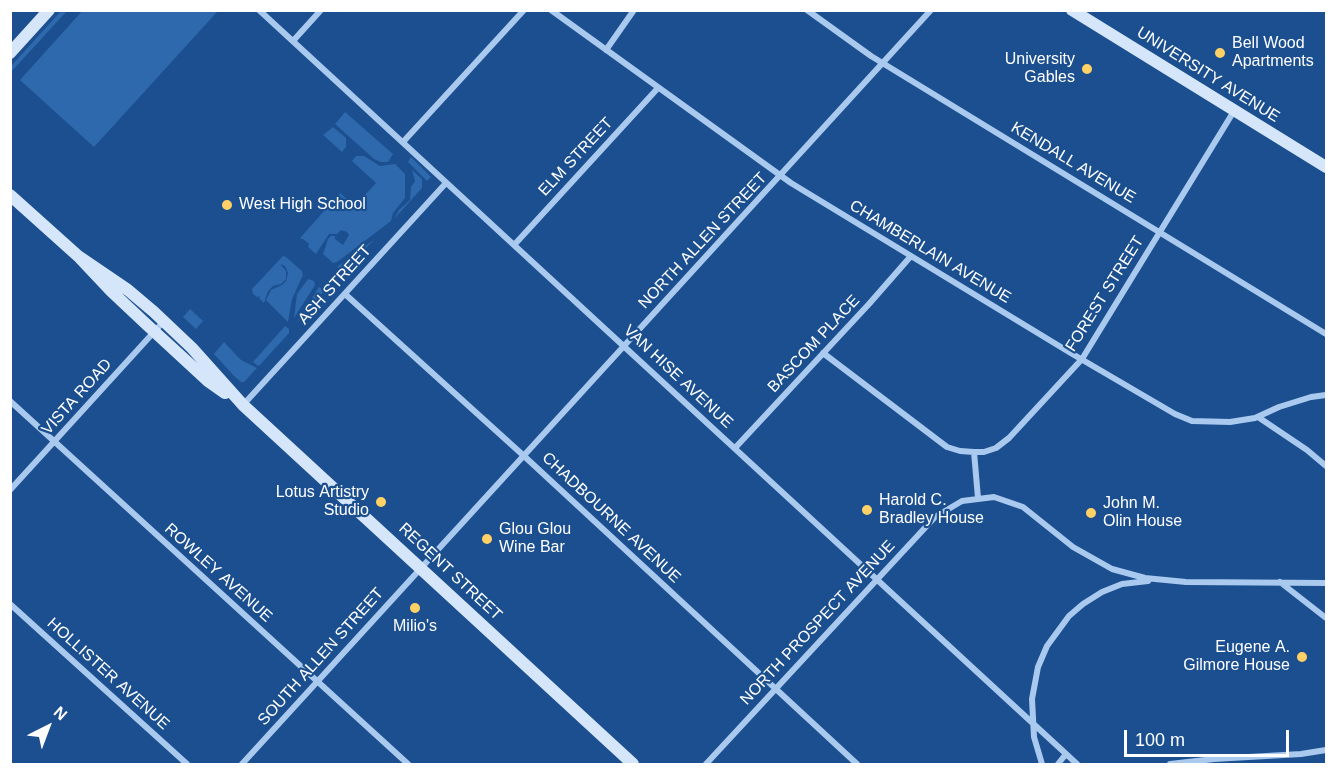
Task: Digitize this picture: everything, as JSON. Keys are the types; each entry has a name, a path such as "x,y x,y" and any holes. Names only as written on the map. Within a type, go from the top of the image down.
{"main road":[{"path":"10,53 49,10"},
{"name":"UNIVERSITY AVENUE","path":"1072,10 1326,167"},
{"name":"REGENT STREET","path":"10,195 78,256 111,291 208,381 243,405"},
{"name":"REGENT STREET","path":"78,256 128,290 164,321 192,348 243,405 633,765"}],"street":[{"name":"VAN HISE AVENUE","path":"259,10 1032,723 1075,762 1083,765"},
{"path":"293,41 321,10"},
{"path":"403,142 524,10"},
{"name":"CHAMBERLAIN AVENUE","path":"551,10 781,176 1175,414 1192,421 1230,422 1258,417 1279,406 1326,395"},
{"path":"606,50 634,10"},
{"name":"KENDALL AVENUE","path":"807,10 883,63 1326,334"},
{"name":"NORTH ALLEN STREET","path":"421,568 931,10"},
{"name":"ELM STREET","path":"514,244 658,88"},
{"name":"FOREST STREET","path":"974,452 984,452 1009,438 1082,359 1234,110"},
{"name":"ASH STREET","path":"243,405 446,183"},
{"name":"BASCOM PLACE","path":"735,448 911,256"},
{"name":"CHADBOURNE AVENUE","path":"345,294 524,456 857,765"},
{"name":"VISTA ROAD","path":"10,490 164,321"},
{"path":"823,353 947,447 960,452 974,452 978,498"},
{"name":"ROWLEY AVENUE","path":"10,401 408,765"},
{"path":"1258,417 1307,450 1326,466"},
{"name":"NORTH PROSPECT AVENUE","path":"706,765 935,517 962,501 994,497 1023,507 1073,547 1098,562 1132,575 1161,580 1326,583"},
{"name":"SOUTH ALLEN STREET","path":"242,765 421,568"},
{"path":"1042,765 1034,737 1032,699 1038,667 1056,631 1083,604 1102,592 1122,584 1161,580"},
{"path":"1280,582 1326,618"},
{"name":"HOLLISTER AVENUE","path":"10,604 187,765"},
{"path":"1170,765 1326,750"},
{"path":"1058,765 1066,754"}],"shaded area":[{"path":"83,10 218,11 94,147 20,80"},
{"path":"61,11 67,11 11,72 11,66"},
{"path":"345,112 393,154 388,162 374,159 335,124"},
{"path":"333,127 346,138 346,147 342,152 323,135"},
{"path":"356,156 364,156 380,166 395,164 405,174 405,198 393,213 391,221 333,263 323,254 328,239 335,236 335,239 343,245 349,235 347,232 341,230 337,234 329,234 316,254 308,247 309,244 300,239 340,193 355,206 376,183 352,161"},
{"path":"411,157 431,177 427,181 408,162"},
{"path":"412,170 422,179 422,188 394,219 399,210 410,200 411,187 415,181"},
{"path":"375,239 342,271 337,267"},
{"path":"283,256 302,271 303,275 292,299 288,322 266,300 271,290 286,281 288,273 285,266 280,264 286,271 286,279 268,291 264,303 259,298 260,296 253,294 252,289"},
{"path":"308,279 314,281 315,285 294,318 297,294"},
{"path":"319,287 324,291 296,323"},
{"path":"190,309 203,321 196,329 183,317"},
{"path":"285,326 289,329 289,333 259,366 253,362"},
{"path":"224,342 241,360 257,368 244,382 234,376 214,354"}],"place":[{"name":"Bell Wood Apartments","path":"1220,53"},
{"name":"University Gables","path":"1087,69"},
{"name":"West High School","path":"227,205"},
{"name":"Lotus Artistry Studio","path":"381,502"},
{"name":"Harold C. Bradley House","path":"867,510"},
{"name":"John M. Olin House","path":"1091,513"},
{"name":"Glou Glou Wine Bar","path":"487,539"},
{"name":"Milio's","path":"415,608"},
{"name":"Eugene A. Gilmore House","path":"1302,657"}]}
